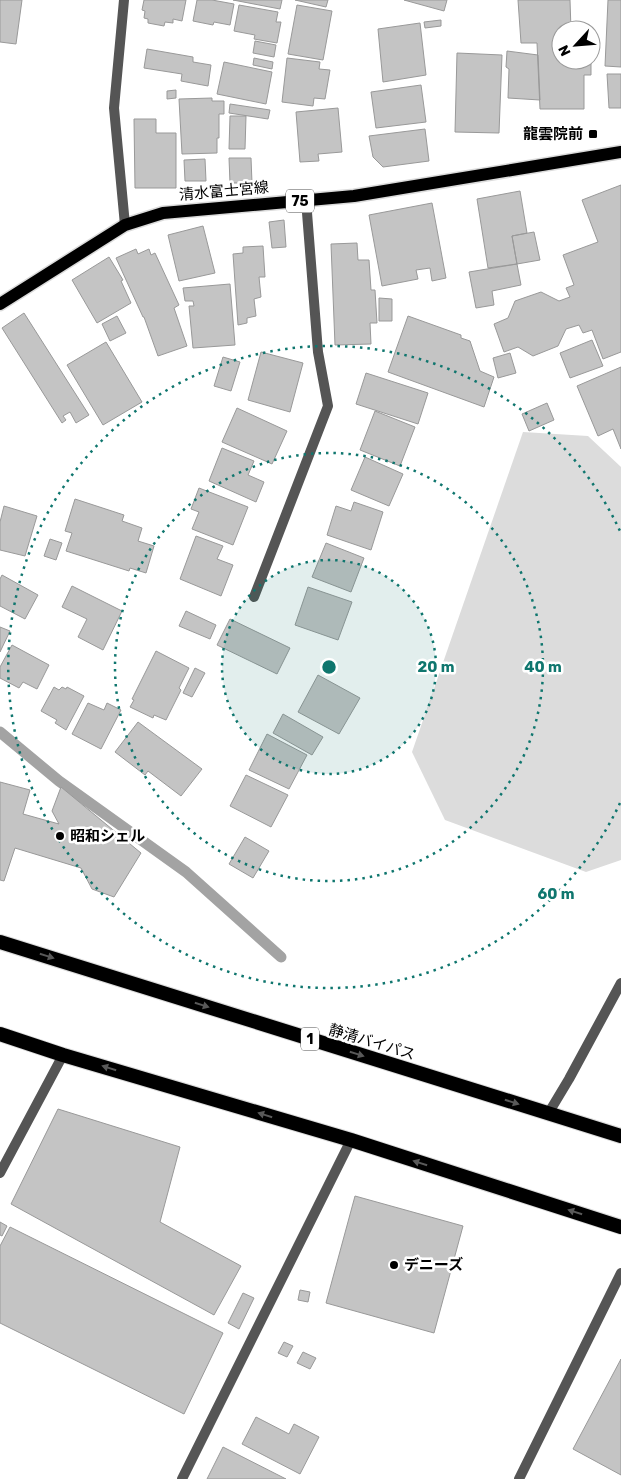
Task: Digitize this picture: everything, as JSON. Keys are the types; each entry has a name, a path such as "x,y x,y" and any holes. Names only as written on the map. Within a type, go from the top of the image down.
{"highway":[{"name":"静清バイパス","path":"0,942 621,1136"},
{"path":"0,1034 63,1055 351,1140 621,1227"}],"main road":[{"name":"清水富士宮線","path":"0,304 125,225 163,213 354,196 621,152"}],"street":[{"path":"124,0 114,108 125,225"},
{"path":"254,597 328,406 318,352 306,200"},
{"path":"548,1114 621,983"},
{"path":"0,1173 63,1055"},
{"path":"182,1479 351,1140"},
{"path":"519,1479 621,1273"}],"shaded area":[{"path":"523,432 588,436 621,467 621,860 586,872 445,820 412,752"}],"building":[{"path":"0,0 22,0 16,44 0,42"},
{"path":"144,0 186,0 182,21 173,19 173,23 165,22 164,26 148,23 148,19 144,18 145,11 142,10"},
{"path":"197,0 212,0 234,4 230,25 214,22 213,25 193,21"},
{"path":"233,0 282,0 280,9"},
{"path":"295,0 328,0 326,7"},
{"path":"404,0 447,0 444,11"},
{"path":"518,0 570,0 571,20 551,20 551,70 591,70 591,75 584,75 584,109 540,109 537,43 521,43"},
{"path":"608,0 621,0 621,67 605,66"},
{"path":"239,5 278,12 276,22 281,22 277,43 254,39 255,35 234,31"},
{"path":"297,5 332,11 323,60 288,54"},
{"path":"441,20 441,26 425,28 424,22"},
{"path":"420,23 426,75 383,82 378,29"},
{"path":"255,41 276,45 274,57 253,53"},
{"path":"147,49 193,57 193,62 211,65 208,86 181,81 182,74 144,68"},
{"path":"507,51 538,55 540,100 508,98 509,69 506,67"},
{"path":"457,53 502,55 499,133 455,132"},
{"path":"254,58 273,62 272,69 253,65"},
{"path":"287,58 320,62 319,69 330,70 325,99 314,98 313,106 282,102"},
{"path":"224,62 272,72 266,104 217,94"},
{"path":"607,74 621,74 621,108 609,108"},
{"path":"421,85 426,122 376,128 371,92"},
{"path":"176,90 176,98 167,99 167,91"},
{"path":"212,98 212,101 224,101 224,114 219,114 217,153 182,154 179,99"},
{"path":"230,104 270,110 268,119 229,113"},
{"path":"338,108 342,152 318,154 319,161 300,162 296,112"},
{"path":"230,116 246,116 245,149 229,149"},
{"path":"134,119 156,119 156,133 176,133 176,188 135,188"},
{"path":"425,129 429,161 383,167 373,157 369,136"},
{"path":"229,158 251,158 252,183 230,183"},
{"path":"205,159 206,181 185,181 184,160"},
{"path":"621,185 621,352 603,359 592,330 583,333 579,325 566,329 558,346 533,356 518,347 504,352 494,324 508,318 515,301 541,292 559,301 570,297 566,288 574,285 563,255 598,242 582,200"},
{"path":"520,191 527,233 512,236 517,264 488,268 477,199"},
{"path":"432,203 446,278 432,281 430,268 416,270 418,279 382,286 369,215"},
{"path":"284,220 286,247 272,248 269,222"},
{"path":"203,226 215,273 179,281 168,235"},
{"path":"534,232 540,260 517,264 512,236"},
{"path":"357,243 358,260 369,260 371,290 375,290 377,323 370,323 371,344 335,345 331,244"},
{"path":"263,246 265,277 259,277 261,297 254,299 256,316 247,318 247,323 238,325 233,254 243,253 243,247"},
{"path":"136,249 138,254 149,249 151,255 155,253 179,305 174,308 187,346 158,356 144,317 116,258"},
{"path":"109,257 123,280 121,281 131,303 97,323 72,280"},
{"path":"517,264 521,285 492,291 494,305 476,308 469,272"},
{"path":"230,284 235,345 193,348 189,306 194,306 193,301 185,301 183,288"},
{"path":"379,298 392,299 392,321 379,321"},
{"path":"24,313 89,415 76,423 70,412 63,416 66,420 62,423 2,328"},
{"path":"117,316 126,333 110,341 102,324"},
{"path":"408,316 461,335 461,338 470,341 480,371 494,377 484,407 388,372"},
{"path":"592,340 603,366 570,378 560,353"},
{"path":"106,342 142,402 103,425 67,365"},
{"path":"261,352 303,363 290,412 248,400"},
{"path":"510,353 516,373 498,378 493,358"},
{"path":"223,357 240,362 231,391 214,386"},
{"path":"621,367 621,449 613,429 598,436 577,386"},
{"path":"366,373 428,393 418,424 356,404"},
{"path":"547,403 554,420 529,431 522,414"},
{"path":"237,408 287,431 272,464 222,442"},
{"path":"375,411 415,427 400,466 360,450"},
{"path":"222,448 254,461 248,475 264,482 256,502 209,481"},
{"path":"365,457 403,474 389,506 351,490"},
{"path":"199,488 248,507 233,545 192,529 199,512 191,509"},
{"path":"75,499 124,515 122,521 142,528 138,541 154,546 146,573 130,568 129,571 66,551 72,533 65,531"},
{"path":"354,502 383,512 371,550 327,535 336,506 351,511"},
{"path":"4,506 37,516 25,556 0,550 0,522"},
{"path":"196,536 223,546 217,559 233,565 221,596 180,579"},
{"path":"50,539 62,543 56,560 44,556"},
{"path":"326,543 364,558 351,592 312,577"},
{"path":"2,575 38,595 25,619 0,606 0,579"},
{"path":"72,586 122,611 103,650 78,637 87,619 62,607"},
{"path":"308,587 352,602 338,640 295,625"},
{"path":"186,611 216,625 210,639 179,626"},
{"path":"230,619 290,648 277,674 217,645"},
{"path":"0,627 10,631 0,652"},
{"path":"12,645 49,665 37,689 23,682 19,688 0,678 0,667"},
{"path":"156,651 189,668 179,688 181,690 166,720 154,715 153,718 130,707 134,700 132,699"},
{"path":"195,668 205,673 192,697 183,693"},
{"path":"318,675 360,698 339,734 298,712"},
{"path":"54,687 59,690 62,687 66,689 67,687 84,696 66,730 55,723 57,720 41,711"},
{"path":"88,703 104,710 107,703 121,710 101,749 72,734"},
{"path":"283,714 323,737 312,755 273,733"},
{"path":"138,722 202,769 181,796 148,771 145,775 115,752"},
{"path":"267,734 307,755 289,789 249,770"},
{"path":"246,775 288,795 271,827 230,806"},
{"name":"昭和シェル","path":"0,782 30,790 23,814 59,824 52,811 61,787 141,853 114,897 92,889 81,868 15,848 4,881 0,880"},
{"path":"245,837 269,851 253,878 229,864"},
{"path":"58,1109 180,1147 160,1222 241,1266 214,1315 11,1204"},
{"name":"デニーズ","path":"355,1196 463,1226 434,1333 326,1303"},
{"path":"0,1222 7,1226 2,1236 0,1235"},
{"path":"10,1227 223,1333 184,1414 0,1323 0,1246"},
{"path":"300,1290 310,1292 308,1302 298,1300"},
{"path":"243,1293 254,1298 239,1329 228,1323"},
{"path":"284,1342 293,1346 287,1357 278,1353"},
{"path":"303,1352 316,1358 310,1369 297,1363"},
{"path":"621,1359 621,1475 573,1449"},
{"path":"256,1417 289,1434 294,1424 319,1437 300,1474 242,1444"},
{"path":"223,1447 286,1479 207,1479"}],"waterway":[{"path":"0,732 59,781 186,872 281,957"}],"place":[{"name":"龍雲院前","path":"593,134"},
{"name":"昭和シェル","path":"60,836"},
{"name":"デニーズ","path":"394,1265"}]}
